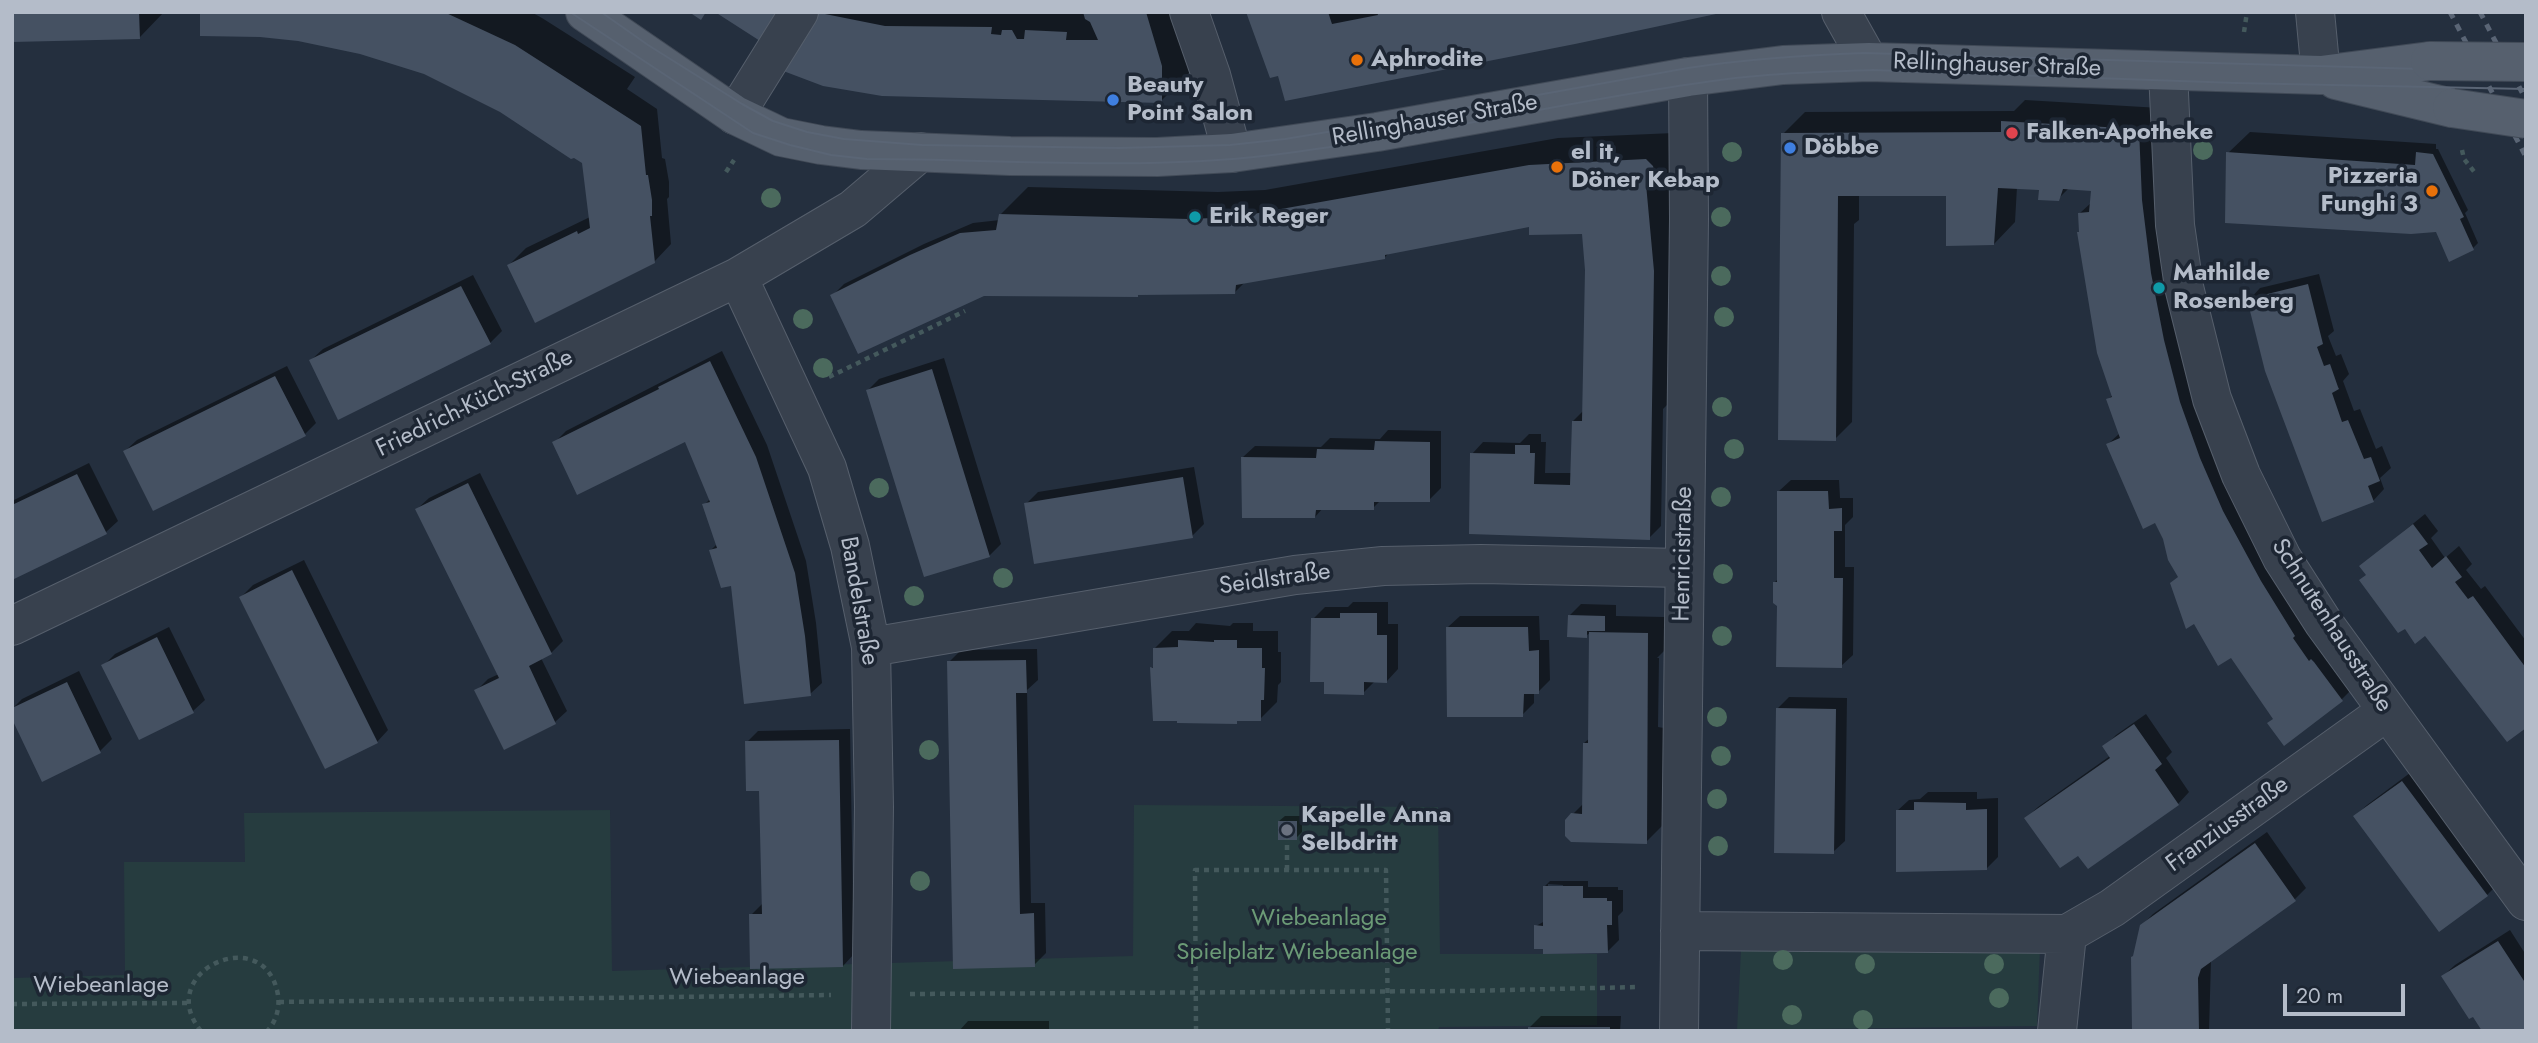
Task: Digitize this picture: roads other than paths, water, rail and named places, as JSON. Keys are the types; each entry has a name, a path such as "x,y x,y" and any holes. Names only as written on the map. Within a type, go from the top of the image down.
{"main road":[{"name":"Rellinghauser Straße","path":"585,12 735,115 768,132 806,143 861,150 920,152 1120,157 1232,153 1377,132 1688,77 1783,65 1869,62 2321,75 2430,61 2526,62"},
{"name":"Rellinghauser Straße","path":"2321,75 2354,86 2452,108 2526,119"}],"street":[{"path":"735,115 799,12"},
{"path":"1189,12 1211,75 1232,153"},
{"path":"1841,12 1869,62"},
{"path":"2315,12 2321,75"},
{"name":"Schnutenhausstraße","path":"2168,71 2179,250 2184,287 2212,399 2241,475 2282,558 2323,622 2526,901"},
{"name":"Henricistraße","path":"1679,1031 1689,219 1688,77"},
{"name":"Friedrich-Küch-Straße","path":"12,626 738,277 853,209 920,152"},
{"name":"Bandelstraße","path":"738,277 827,468 850,546 871,647 874,807 870,1012"},
{"name":"Seidlstraße","path":"871,647 1295,575 1383,566 1481,564 1683,568"},
{"name":"Franziusstraße","path":"2067,934 2112,908 2387,712"},
{"path":"1680,931 2067,934 2057,1031"}],"tram line":[{"path":"570,12 753,133 831,155 867,159 1078,163 1235,159 1342,145 1666,88 1739,78 1816,72 1873,70 2236,83 2526,89"},
{"path":"601,12 648,45 773,121 807,132 844,139 922,145 1119,148 1230,145 1376,124 1688,68 1798,56 1864,53 2526,72"}],"railway":[{"path":"2450,12 2526,157"},
{"path":"2480,12 2526,100"}],"place":[{"name":"Aphrodite","path":"1357,60"},
{"name":"Beauty Point Salon","path":"1113,100"},
{"name":"Falken-Apotheke","path":"2012,133"},
{"name":"Döbbe","path":"1790,148"},
{"name":"el it, Döner Kebap","path":"1557,167"},
{"name":"Pizzeria Funghi 3","path":"2432,191"},
{"name":"Erik Reger","path":"1195,217"},
{"name":"Mathilde Rosenberg","path":"2159,288"},
{"name":"Kapelle Anna Selbdritt","path":"1287,830"}],"park label":[{"name":"Wiebeanlage","path":"1319,919"},
{"name":"Spielplatz Wiebeanlage","path":"1297,953"}]}
